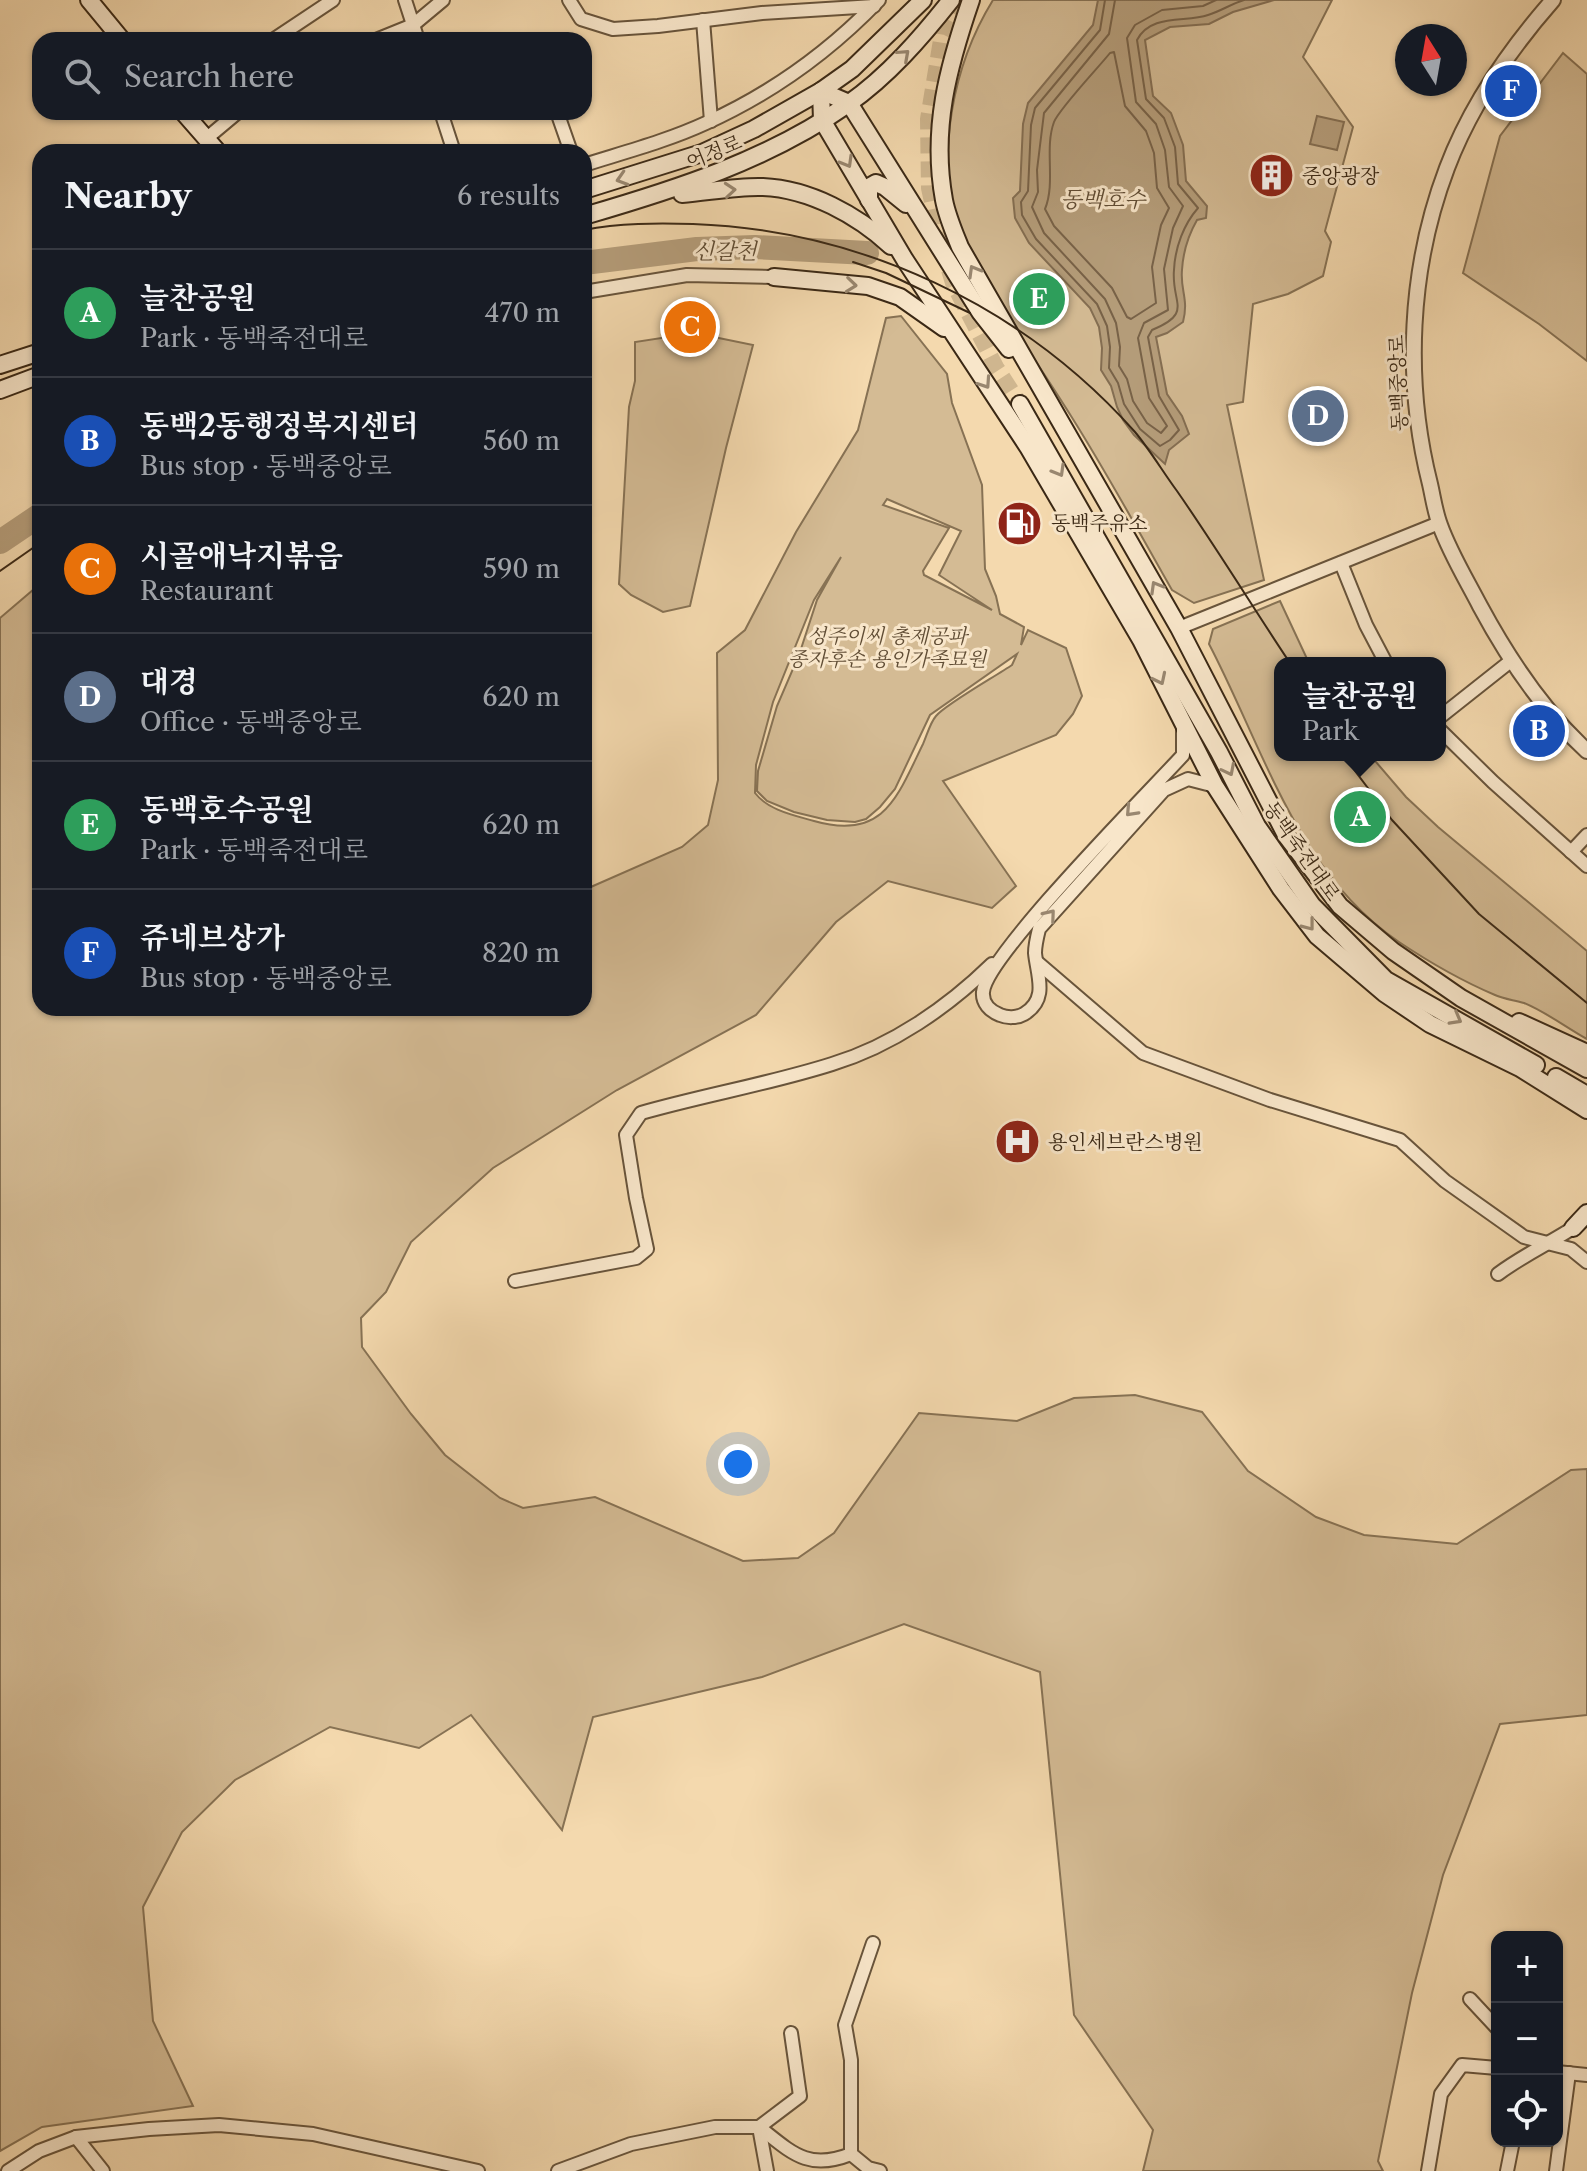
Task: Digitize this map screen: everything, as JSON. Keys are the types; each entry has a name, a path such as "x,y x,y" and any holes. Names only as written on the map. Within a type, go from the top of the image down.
{"main road":[{"path":"89,0 115,32"},
{"path":"821,91 852,69 923,0"},
{"path":"849,103 915,45 951,0"},
{"path":"971,0 948,69 941,108 939,157 944,202 960,247 1041,387"},
{"path":"821,91 849,103 980,312 1041,387"},
{"path":"821,91 822,120 905,260 1028,447 1141,640 1215,786 1281,889 1317,936 1384,993 1430,1024 1520,1068 1587,1110"},
{"name":"어정로","path":"592,187 702,153 754,129 821,91"},
{"name":"어정로","path":"592,214 710,177 768,151 849,103"},
{"path":"190,120 212,144"},
{"path":"869,200 869,187 876,183 922,218"},
{"path":"653,196 764,187 812,197 843,211 875,232 905,260"},
{"path":"774,277 868,286 900,297 953,334"},
{"path":"0,365 32,355"},
{"path":"0,390 32,378"},
{"name":"동백죽전대로","path":"1041,387 1179,628 1287,837 1340,906 1393,951 1461,998 1587,1069"},
{"name":"동백죽전대로","path":"1020,404 1212,739 1261,833 1312,905 1386,980 1587,1095"},
{"path":"1261,833 1281,889"},
{"path":"1384,993 1425,1002"},
{"path":"1461,998 1587,1053"}],"street":[{"path":"285,32 333,0"},
{"path":"405,0 415,32"},
{"path":"396,32 413,25 443,0"},
{"path":"569,0 581,19 613,29 877,3"},
{"name":"동백중앙로","path":"1553,0 1513,51 1460,139 1441,186 1422,262 1415,334 1415,401 1421,447 1439,523 1512,660 1558,722 1587,751"},
{"path":"592,162 711,121 802,68 877,3"},
{"path":"703,20 711,121"},
{"path":"207,138 228,120"},
{"path":"444,120 451,144"},
{"path":"560,120 568,144"},
{"path":"592,291 687,275 774,277"},
{"path":"1179,628 1439,523"},
{"path":"1341,563 1383,657"},
{"path":"1446,712 1512,660"},
{"path":"515,1281 636,1258 647,1249 626,1135 641,1113 834,1064 895,1037 961,995 1006,950 1183,755 1183,726"},
{"path":"1446,736 1587,866"},
{"path":"1006,950 983,994 984,1001 992,1010 1003,1016 1015,1017 1030,1009 1039,994 1041,981 1036,941 1046,919 1164,790 1188,779 1215,786"},
{"path":"1571,852 1587,835"},
{"path":"1037,962 1143,1053 1270,1100 1400,1140 1445,1181 1524,1237 1571,1249 1587,1262"},
{"path":"1039,994 1062,991 1074,994"},
{"path":"961,995 983,994"},
{"path":"1498,1274 1582,1220"},
{"path":"851,2154 851,2060 845,2025 873,1943"},
{"path":"1470,1999 1491,2022"},
{"path":"558,2171 631,2144 715,2127 759,2127 800,2096 791,2033"},
{"path":"1428,2171 1441,2094 1462,2065 1491,2067"},
{"path":"1563,2073 1587,2075"},
{"path":"1556,2171 1563,2075"},
{"path":"8,2171 39,2151 76,2137 219,2125 313,2134 478,2171"},
{"path":"759,2127 800,2159 830,2165 851,2154"},
{"path":"759,2127 767,2171"},
{"path":"76,2137 103,2171"},
{"path":"1507,2171 1512,2147"},
{"path":"851,2154 868,2168 880,2171"}],"green space":[{"path":"993,0 1332,0 1303,57 1353,127 1325,231 1331,242 1323,276 1288,294 1253,304 1243,402 1227,405 1264,580 1194,603 1172,590 962,236 952,200 949,170 952,111 967,53"},
{"path":"1563,53 1587,74 1587,361 1463,273 1500,136"},
{"name":"성주이씨 총제공파 종자후손 용인가족묘원","path":"901,316 947,374 952,403 982,485 985,569 1000,614 1024,627 1021,645 1028,630 1066,648 1082,696 1073,714 1056,735 943,781 1016,886 992,908 888,881 836,922 756,1015 617,1090 493,1168 411,1242 386,1292 361,1318 362,1347 445,1455 500,1498 523,1508 595,1497 743,1561 798,1558 834,1533 919,1413 1017,1421 1074,1398 1135,1395 1202,1412 1248,1471 1316,1517 1364,1535 1457,1544 1571,1470 1587,1469 1587,1715 1500,1724 1443,1875 1412,1993 1378,2161 1383,2171 1143,2171 1153,2130 1074,2015 1040,1672 904,1624 762,1677 593,1717 562,1830 471,1715 419,1748 330,1727 235,1780 182,1832 143,1907 153,2021 193,2106 42,2127 0,2151 0,618 32,591 32,1016 592,1016 592,886 682,847 708,825 718,780 717,653 745,630 796,532 858,430 886,318","holes":["887,499 961,531 939,575 992,610 924,575 923,571 949,528 883,505","841,557 817,600 799,655 777,706 758,771 757,791 767,801 794,812 827,820 855,822 866,819 895,789 930,715 1017,654 1012,665 960,697 936,716 896,797 885,810 857,825 838,826 782,811 767,804 755,793 756,765 773,702 814,600"]},
{"path":"681,335 709,336 753,345 690,606 663,612 631,595 619,584 629,407 635,381 635,342"},
{"path":"1280,601 1306,657 1274,657 1274,761 1375,761 1406,797 1438,827 1587,951 1587,1039 1524,1003 1498,996 1434,964 1399,942 1364,914 1334,881 1308,845 1286,806 1209,644 1213,629"}],"water":[{"name":"동백호수","path":"1098,0 1274,0 1233,12 1209,24 1170,27 1145,40 1153,96 1171,113 1183,145 1186,181 1207,206 1206,218 1197,220 1184,257 1183,322 1156,337 1167,394 1182,416 1189,434 1169,450 1165,464 1134,435 1123,420 1111,386 1101,370 1099,327 1090,308 1029,243 1015,218 1013,198 1020,191 1023,124 1028,103 1093,25"},
{"path":"1317,116 1344,122 1337,150 1310,144"}],"waterway":[{"name":"신갈천","path":"592,262 697,249 755,247 867,253"},
{"name":"신갈천","path":"0,542 32,520"}],"tunnel":[{"path":"942,248 929,188 928,119 942,34 959,0"},
{"path":"949,270 996,367 1020,404"}],"tram line":[{"path":"592,229 638,224 693,224 756,229 817,241 877,259 935,283 990,312 1042,347 1090,387 1135,432 1286,657"},
{"path":"853,262 886,273 970,313"},
{"path":"0,571 32,549"},
{"path":"1348,761 1392,820 1479,914 1587,1003"}],"place":[{"name":"쥬네브상가","path":"1511,91"},
{"name":"중앙광장","path":"1271,176"},
{"name":"동백호수공원","path":"1039,299"},
{"name":"시골애낙지볶음","path":"690,327"},
{"name":"대경","path":"1318,416"},
{"name":"동백주유소","path":"1020,523"},
{"name":"동백2동행정복지센터","path":"1539,731"},
{"name":"늘찬공원","path":"1360,817"},
{"name":"용인세브란스병원","path":"1017,1142"}]}
